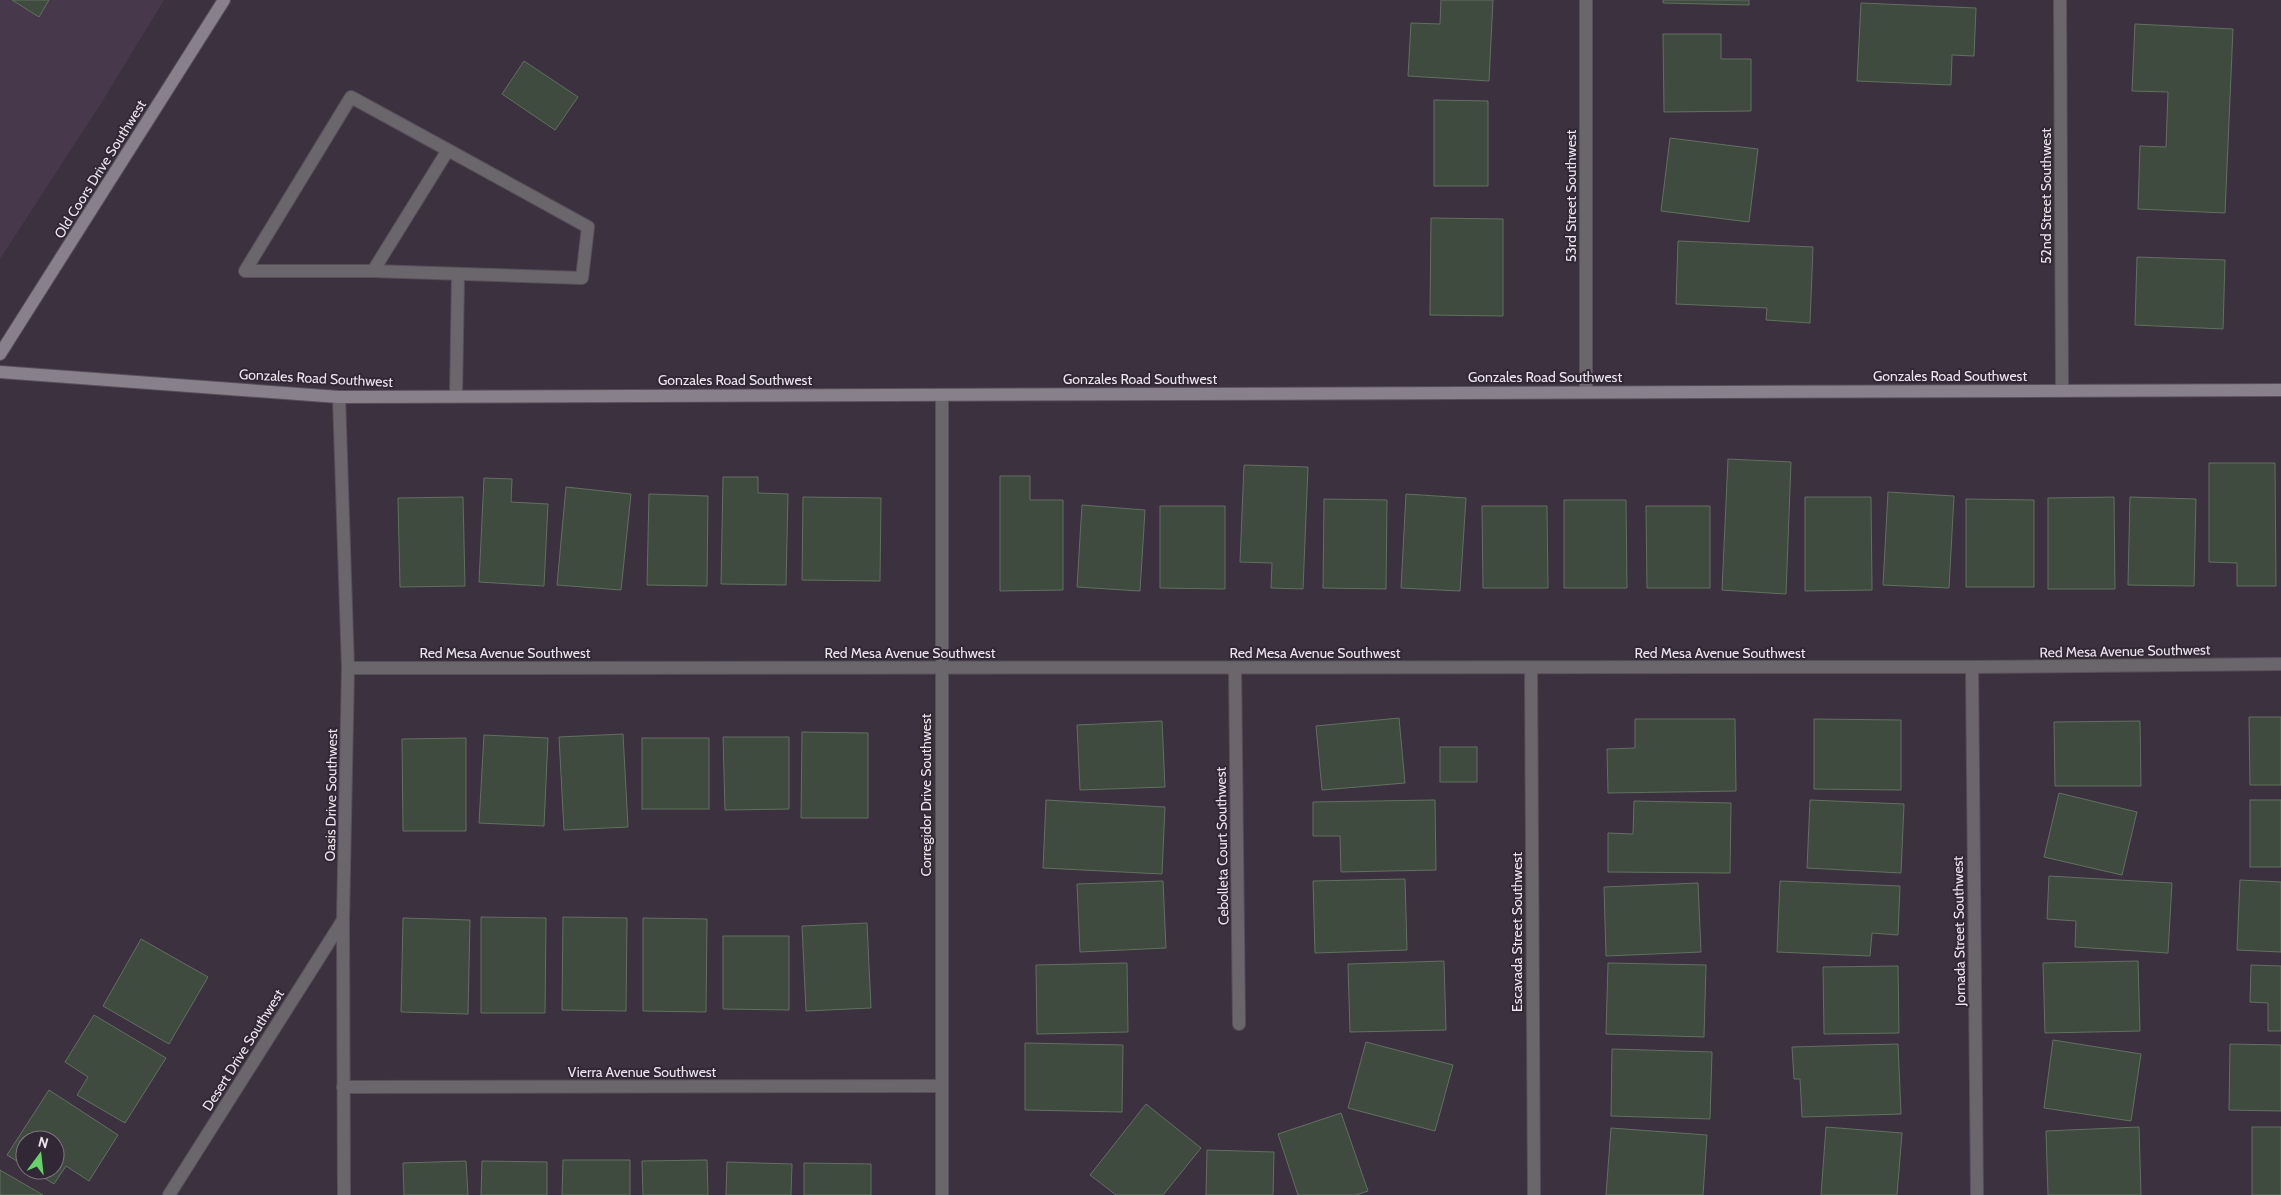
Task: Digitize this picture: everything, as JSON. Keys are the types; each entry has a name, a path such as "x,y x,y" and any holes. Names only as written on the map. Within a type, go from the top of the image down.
{"street":[{"name":"Old Coors Drive Southwest","path":"0,354 224,0"},
{"name":"53rd Street Southwest","path":"1586,0 1586,392"},
{"name":"52nd Street Southwest","path":"2060,0 2062,391"},
{"path":"352,97 448,150 588,227 582,278 373,271 245,271 352,97"},
{"path":"373,271 448,150"},
{"path":"456,396 458,275"},
{"name":"Gonzales Road Southwest","path":"0,372 339,396 2281,390"},
{"name":"Corregidor Drive Southwest","path":"942,395 940,1086 942,1195"},
{"name":"Oasis Drive Southwest","path":"339,396 348,668 343,920 344,1195"},
{"name":"Red Mesa Avenue Southwest","path":"348,668 1531,668 2281,664"},
{"name":"Jornada Street Southwest","path":"1972,667 1977,1195"},
{"name":"Cebolleta Court Southwest","path":"1234,668 1239,1024"},
{"name":"Escavada Street Southwest","path":"1531,668 1534,1195"},
{"name":"Desert Drive Southwest","path":"168,1195 343,920"},
{"name":"Vierra Avenue Southwest","path":"343,1087 940,1086"}],"shaded area":[{"path":"0,0 164,0 103,100 0,259"}],"building":[{"path":"12,0 49,0 39,17"},
{"path":"1441,0 1493,0 1489,81 1408,76 1411,23 1440,24"},
{"path":"1663,0 1749,0 1749,5 1663,3"},
{"path":"1861,3 1976,8 1974,56 1952,55 1951,85 1857,81"},
{"path":"2135,24 2233,29 2225,213 2138,209 2140,146 2166,147 2168,92 2132,91"},
{"path":"1663,34 1721,34 1721,59 1751,59 1751,111 1664,112"},
{"path":"524,61 578,97 555,130 502,94"},
{"path":"1434,100 1488,101 1488,186 1434,186"},
{"path":"1670,138 1758,149 1749,222 1661,211"},
{"path":"1431,218 1503,219 1503,316 1430,315"},
{"path":"1678,241 1813,247 1810,323 1766,320 1767,308 1676,304"},
{"path":"2137,257 2225,260 2223,329 2135,325"},
{"path":"1728,459 1791,462 1786,594 1722,590"},
{"path":"2209,463 2275,463 2276,586 2237,586 2237,563 2209,562"},
{"path":"1244,465 1308,467 1303,589 1271,588 1272,563 1240,562"},
{"path":"1000,476 1030,476 1030,500 1063,500 1063,590 1000,591"},
{"path":"723,477 758,477 758,493 788,494 786,585 721,584"},
{"path":"484,478 512,479 511,502 548,504 544,586 479,582"},
{"path":"566,487 631,494 621,590 557,585"},
{"path":"1888,492 1954,496 1949,588 1883,585"},
{"path":"649,494 708,496 707,586 647,585"},
{"path":"1406,494 1466,498 1460,591 1401,588"},
{"path":"463,497 465,586 400,587 398,498"},
{"path":"803,497 881,498 880,581 802,580"},
{"path":"1805,497 1871,497 1872,590 1805,591"},
{"path":"2114,497 2115,589 2048,589 2048,498"},
{"path":"2130,497 2196,499 2194,586 2128,585"},
{"path":"1324,499 1387,500 1386,589 1323,588"},
{"path":"1966,499 2034,500 2034,587 1966,587"},
{"path":"1564,500 1626,500 1627,588 1564,588"},
{"path":"1082,505 1145,510 1140,591 1077,587"},
{"path":"1160,506 1225,506 1225,589 1160,588"},
{"path":"1482,506 1547,506 1548,588 1483,588"},
{"path":"1646,506 1710,506 1710,588 1647,588"},
{"path":"2249,717 2281,717 2281,785 2250,785"},
{"path":"1399,718 1405,783 1322,790 1316,726"},
{"path":"1635,719 1735,719 1736,791 1608,793 1607,749 1635,748"},
{"path":"1814,719 1901,720 1901,790 1814,789"},
{"path":"1162,721 1165,787 1080,790 1077,725"},
{"path":"2140,721 2141,786 2055,786 2054,722"},
{"path":"802,732 868,733 868,818 801,818"},
{"path":"623,734 628,827 564,830 559,737"},
{"path":"484,735 548,738 544,826 479,823"},
{"path":"723,737 789,737 789,809 725,810"},
{"path":"466,738 466,831 403,831 402,739"},
{"path":"642,738 709,738 709,809 642,809"},
{"path":"1440,747 1477,747 1477,782 1440,782"},
{"path":"2059,793 2137,812 2122,875 2044,857"},
{"path":"1046,800 1165,807 1162,874 1043,868"},
{"path":"1435,800 1436,870 1341,872 1340,836 1313,836 1313,802"},
{"path":"1810,800 1904,804 1901,873 1807,868"},
{"path":"2250,800 2281,800 2281,867 2250,867"},
{"path":"1634,801 1731,803 1730,873 1608,872 1608,833 1633,834"},
{"path":"2049,876 2172,883 2168,953 2075,947 2076,921 2047,919"},
{"path":"1405,879 1407,950 1315,953 1313,881"},
{"path":"2240,880 2281,882 2281,952 2237,950"},
{"path":"1163,881 1166,948 1080,952 1077,884"},
{"path":"1780,881 1900,886 1898,935 1872,933 1870,956 1777,952"},
{"path":"1698,883 1701,952 1606,956 1604,887"},
{"path":"481,917 546,918 545,1013 481,1013"},
{"path":"563,917 627,918 626,1011 562,1010"},
{"path":"403,918 470,920 468,1014 401,1012"},
{"path":"643,918 707,919 706,1012 643,1011"},
{"path":"867,923 871,1008 806,1011 802,926"},
{"path":"723,936 789,936 789,1010 723,1009"},
{"path":"141,939 208,977 169,1044 103,1006"},
{"path":"1444,961 1446,1030 1350,1032 1348,964"},
{"path":"2138,961 2140,1031 2045,1033 2043,963"},
{"path":"1127,963 1128,1032 1037,1034 1036,965"},
{"path":"1608,963 1706,965 1704,1037 1606,1034"},
{"path":"2251,965 2281,966 2281,1031 2268,1031 2268,1003 2250,1002"},
{"path":"1898,966 1899,1033 1824,1034 1823,967"},
{"path":"94,1015 166,1058 125,1123 77,1095 88,1077 65,1062"},
{"path":"2053,1040 2141,1054 2131,1121 2044,1108"},
{"path":"1366,1042 1453,1065 1435,1131 1348,1108"},
{"path":"1025,1043 1123,1045 1122,1112 1025,1110"},
{"path":"1898,1044 1901,1114 1802,1117 1800,1079 1794,1079 1792,1047"},
{"path":"2230,1044 2281,1045 2281,1111 2229,1110"},
{"path":"1612,1049 1712,1052 1710,1119 1611,1116"},
{"path":"49,1090 118,1135 89,1181 66,1166 65,1168 65,1130 23,1130"},
{"path":"1146,1104 1201,1148 1163,1195 1116,1195 1090,1175"},
{"path":"1341,1113 1368,1191 1356,1195 1298,1195 1278,1134"},
{"path":"1826,1127 1902,1133 1897,1195 1821,1195"},
{"path":"2139,1127 2141,1195 2048,1195 2046,1131"},
{"path":"2252,1127 2281,1127 2281,1195 2252,1195"},
{"path":"1611,1128 1707,1135 1703,1195 1606,1195"},
{"path":"15,1143 15,1160 7,1155"},
{"path":"1207,1150 1274,1152 1273,1195 1206,1195"},
{"path":"563,1160 630,1160 630,1195 562,1195"},
{"path":"707,1160 708,1195 643,1195 642,1161"},
{"path":"466,1161 468,1195 404,1195 403,1163"},
{"path":"482,1161 547,1162 547,1195 481,1195"},
{"path":"727,1162 792,1164 791,1195 726,1195"},
{"path":"804,1163 871,1164 871,1195 804,1195"},
{"path":"0,1170 43,1195 0,1195"},
{"path":"47,1180 57,1180 54,1184"}]}
